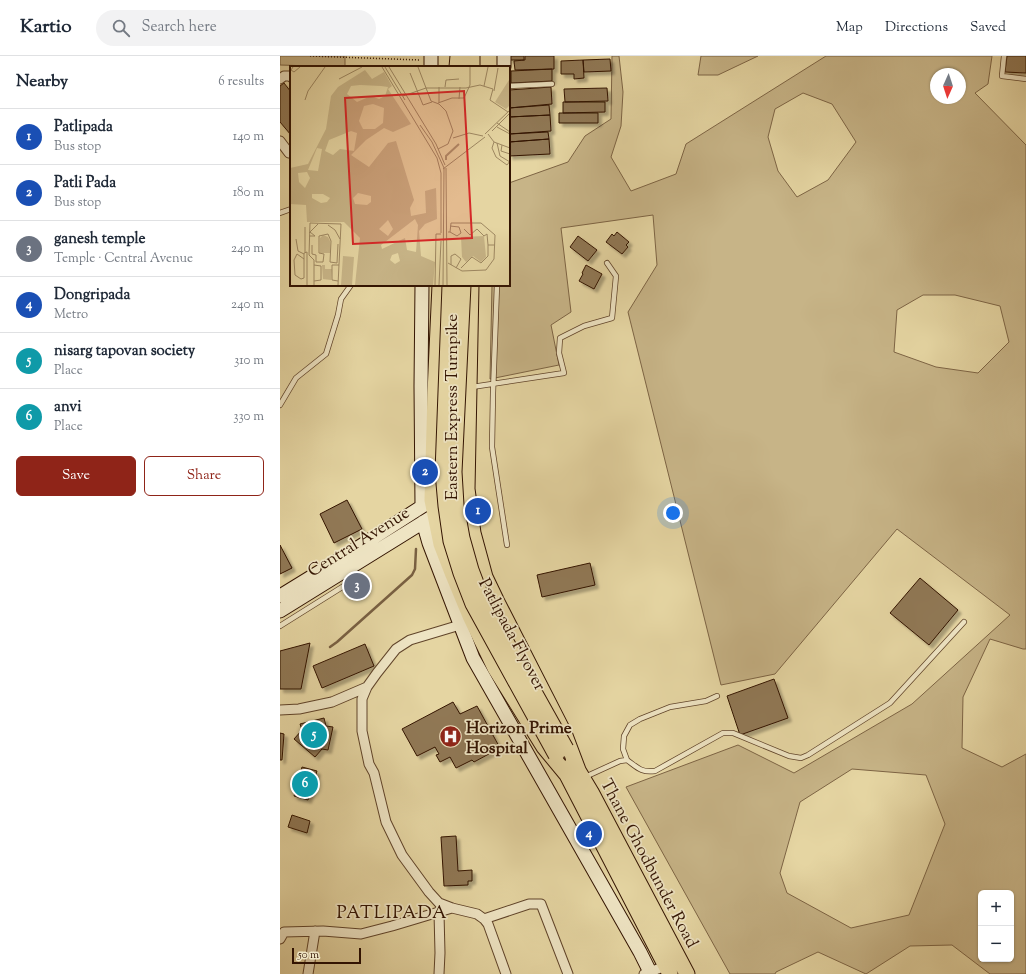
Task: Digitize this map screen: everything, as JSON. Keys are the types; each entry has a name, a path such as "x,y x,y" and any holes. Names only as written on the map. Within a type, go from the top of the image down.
{"main road":[{"path":"457,66 458,56"},
{"name":"Eastern Express Turnpike","path":"440,286 435,393 427,503 429,519 441,544 470,616 496,668 544,747 576,775"},
{"name":"Patlipada Flyover","path":"450,286 443,472 451,541 473,604 576,775"},
{"name":"Patlipada Flyover","path":"463,286 454,472 456,505 462,538 471,570 482,599 561,752"},
{"name":"Eastern Express Turnpike","path":"471,286 467,495 473,533 485,577 564,732 576,775"},
{"name":"Thane Ghodbunder Road","path":"576,775 668,970"},
{"name":"Thane Ghodbunder Road","path":"576,775 687,974"}],"street":[{"path":"280,79 284,76 290,77"},
{"path":"280,142 287,153"},
{"path":"422,286 421,386 427,503"},
{"name":"Central Avenue","path":"280,596 427,503 467,495"},
{"name":"Central Avenue","path":"280,611 467,495"},
{"path":"429,519 429,543 473,658 640,952 648,973 668,970"},
{"path":"460,625 410,640 396,649 367,687 362,699 362,731 369,764 374,774 386,822 402,855 429,892 439,903 477,914 484,919 488,924 506,974"},
{"path":"280,710 299,710 332,702 367,687"},
{"path":"484,919 529,904 541,904 568,974"},
{"path":"280,939 284,932 323,931 361,934 439,913 452,908"},
{"path":"439,913 439,974"},
{"path":"308,974 315,931"}],"lane":[{"path":"1004,56 1002,76 1026,79"},
{"path":"510,86 552,84"},
{"path":"280,214 290,209"},
{"path":"468,387 564,373 559,353 560,338 584,326 612,318 616,276 608,263"},
{"path":"280,405 296,378 326,354 338,315 341,299 350,286"},
{"path":"497,286 492,447 507,545"},
{"path":"280,626 355,580"},
{"path":"717,696 706,701 670,707 640,718 630,725 624,736 623,749 627,760 641,770 648,772 655,771 723,733 733,733 789,756 804,757 890,703 964,622"},
{"path":"576,775 627,760"}],"path":[{"path":"310,56 431,61"}],"shaded area":[{"path":"280,56 345,56 345,66 280,65"},
{"path":"612,56 619,56 623,92 621,126 611,157 631,191 676,174 686,144 826,56 992,56 988,84 975,93 1026,145 1026,649 990,639 963,697 962,748 1002,767 1026,754 1026,974 990,974 952,945 910,946 866,974 818,952 776,972 775,974 730,974 626,787 738,745 794,773 912,704 1010,615 897,529 775,674 721,685 628,312 657,265 653,215 561,228 571,312 551,325 559,365 490,379 492,286 510,286 510,183 568,162 585,136 611,119","holes":["803,93 832,104 856,142 828,180 797,197 778,171 768,137 775,109","923,295 955,295 1000,306 1009,342 978,373 936,367 894,352 897,310","852,769 926,775 945,824 909,915 851,928 787,893 780,873 800,802"]},
{"path":"701,56 758,56 718,75 698,75"}],"building":[{"path":"509,56 524,56 524,60 509,60"},
{"path":"525,56 554,56 554,69 515,70 514,61 525,60"},
{"path":"1007,56 1026,56 1026,73 1005,72"},
{"path":"610,59 611,71 584,72 583,60"},
{"path":"583,60 584,78 574,79 574,74 561,74 561,61"},
{"path":"552,69 552,81 511,83 511,71"},
{"path":"284,83 290,91 290,134 280,122 280,86"},
{"path":"551,87 552,104 510,108 510,90"},
{"path":"607,88 608,101 565,102 564,89"},
{"path":"563,102 605,102 605,112 563,113"},
{"path":"549,105 550,115 510,117 510,108"},
{"path":"559,113 598,113 598,123 559,123"},
{"path":"550,115 551,131 510,134 510,117"},
{"path":"548,132 549,139 510,142 510,134"},
{"path":"549,139 550,154 510,156 510,142"},
{"path":"617,232 629,242 626,245 628,247 622,254 606,242 612,234 614,236"},
{"path":"578,236 597,250 588,261 570,247"},
{"path":"586,265 602,274 594,289 579,281"},
{"path":"347,500 362,529 334,543 320,514"},
{"path":"280,545 292,568 280,574"},
{"path":"590,563 595,585 542,597 537,575"},
{"path":"920,578 958,610 929,645 890,613"},
{"path":"310,643 301,689 280,689 280,651"},
{"path":"365,644 374,666 322,688 313,666"},
{"path":"774,679 788,718 740,735 727,696"},
{"path":"453,702 460,714 477,706 500,748 474,762 472,760 456,768 450,757 440,762 436,755 439,754 435,747 417,756 402,729"},
{"path":"324,718 326,726 333,727 328,750 322,749 315,757 294,739 302,730 300,724"},
{"path":"280,733 284,734 282,760 280,760"},
{"path":"302,767 317,771 308,800 294,796"},
{"path":"292,815 310,821 307,833 288,827"},
{"path":"456,836 458,871 472,870 472,881 468,881 468,885 444,886 441,837"}],"waterway":[{"path":"330,647 412,575 415,569 416,549"}],"place":[{"name":"Patli Pada","path":"425,472"},
{"name":"Patlipada","path":"478,511"},
{"name":"ganesh temple","path":"357,586"},
{"name":"nisarg tapovan society","path":"314,735"},
{"name":"Horizon Prime Hospital","path":"451,737"},
{"name":"anvi","path":"305,784"},
{"name":"Dongripada","path":"589,834"}],"district":[{"name":"PATLIPADA","path":"392,912"}]}
